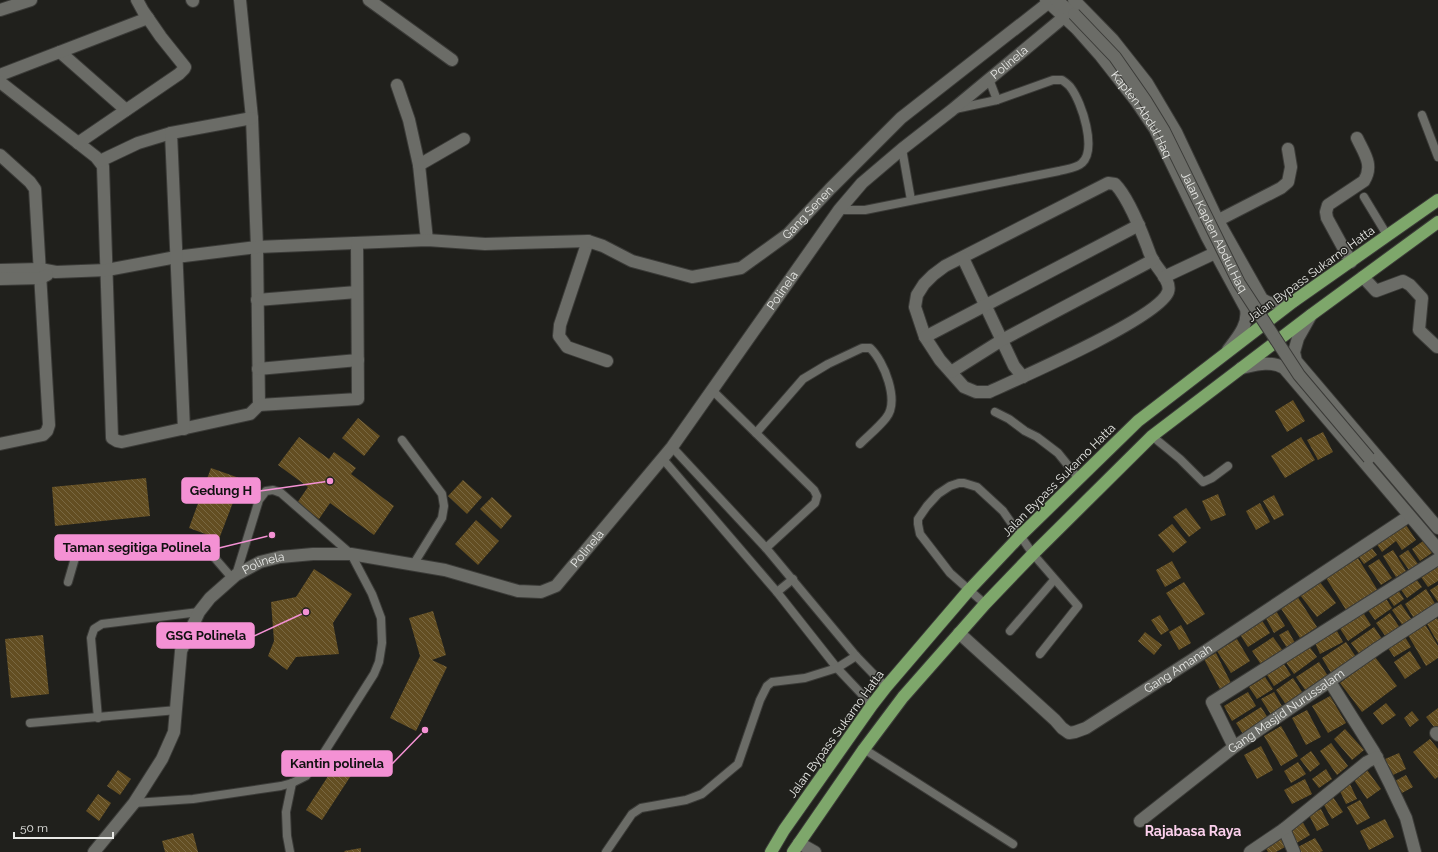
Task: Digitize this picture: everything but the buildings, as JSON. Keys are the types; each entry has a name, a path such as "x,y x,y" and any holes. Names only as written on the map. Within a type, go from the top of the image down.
{"highway":[{"name":"Jalan Bypass Sukarno Hatta","path":"770,852 886,687 969,590 1020,536 1138,421 1294,301 1438,200"},
{"path":"796,847 864,749 903,697 985,604 1033,554 1152,436 1310,315 1438,222"}],"street":[{"path":"0,10 31,0"},
{"path":"78,142 179,74 185,67 161,37 137,0"},
{"path":"0,82 78,142 100,161 103,166 112,438 122,442 250,414 258,405 257,247 252,118 240,0"},
{"path":"369,0 452,60"},
{"name":"Jalan Kapten Abdul Haq","path":"1062,0 1115,57 1145,100 1164,131 1239,283 1299,375 1379,470"},
{"name":"Kapten Abdul Haq","path":"1050,1 1071,10 1113,40 1146,83 1176,132 1218,221 1256,292 1262,300 1269,304 1294,301"},
{"name":"Gang Senen","path":"40,273 107,270 176,257 257,247 427,240 485,244 588,241 603,246 632,261 692,277 741,268 788,234 830,189 901,118 1050,1"},
{"name":"Kapten Abdul Haq","path":"1071,10 1076,29 1105,60 1154,129 1202,228 1242,300 1246,309 1246,321 1241,332 1226,353"},
{"name":"Polinela","path":"94,852 134,803 162,759 174,732 181,651 199,612 210,598 234,576 260,562 280,557 313,554 352,554 445,570 518,591 541,592 556,586 672,446 839,210 862,183 1049,30 1071,10"},
{"path":"0,76 148,18"},
{"path":"60,52 126,110"},
{"path":"1131,95 1139,96 1144,91 1146,83"},
{"path":"397,85 409,120 418,165 427,240"},
{"path":"100,161 138,143 171,133 252,118"},
{"path":"171,133 184,429"},
{"path":"1351,262 1327,218 1326,212 1328,205 1364,181 1367,176 1369,166 1357,138"},
{"path":"418,165 464,139"},
{"path":"1202,228 1281,188 1288,182 1292,167 1288,149"},
{"path":"0,155 30,182 35,189 49,425 47,431 43,435 0,444"},
{"path":"1108,183 1113,183 1118,187 1139,225 1152,260 1169,286 1168,291 1164,298 1141,316 1104,338 989,392 976,392 964,387 940,360 925,337 915,306 917,295 933,274 945,266 1108,183"},
{"path":"925,337 1139,225"},
{"path":"588,241 560,325 559,336 567,347 607,361"},
{"path":"258,405 358,399 357,243"},
{"path":"1164,277 1215,253"},
{"path":"963,258 1014,366 1023,377"},
{"path":"951,372 1002,340 1152,260"},
{"path":"0,270 40,273"},
{"path":"0,279 40,273"},
{"path":"1363,277 1376,291 1403,281 1410,285 1422,298 1419,330 1437,347"},
{"path":"257,300 357,292"},
{"path":"1242,300 1248,304 1252,304 1257,298 1256,292"},
{"path":"1310,315 1298,338 1294,352 1296,361 1438,528"},
{"path":"258,368 358,360"},
{"path":"1239,369 1267,363 1284,368 1381,484 1438,549"},
{"path":"1293,380 1292,377 1294,371 1298,369 1304,371"},
{"path":"1381,484 1379,470 1392,474"},
{"name":"Gang Amanah","path":"959,633 1056,720 1062,728 1069,733 1075,732 1086,728 1192,660 1409,516"},
{"path":"1234,747 1212,702 1438,559"},
{"name":"Gang Masjid Nurussalam","path":"1140,821 1234,747 1378,648 1438,609"},
{"path":"1330,682 1377,757 1406,818 1415,852"},
{"path":"1250,852 1284,829 1367,762 1377,757"},
{"path":"1284,829 1294,852"},
{"path":"796,847 815,852"}],"lane":[{"path":"989,79 997,100"},
{"path":"839,210 865,210 1059,171 1081,164 1087,157 1088,132 1079,101 1071,87 1062,80 1053,80 997,100 952,110"},
{"path":"1422,115 1438,157"},
{"path":"902,149 911,200"},
{"path":"1364,197 1387,235"},
{"path":"756,433 803,378 862,348 870,348 880,360 886,374 892,407 887,418 860,444"},
{"path":"712,390 814,490 817,496 815,503 766,548"},
{"path":"995,412 1037,437 1058,453 1079,479"},
{"path":"1152,436 1180,459 1203,482 1212,478 1228,466"},
{"path":"402,440 442,494 444,506 442,518 413,565"},
{"path":"672,446 766,548 856,656 886,687"},
{"path":"662,458 777,592 837,668 872,705"},
{"path":"985,604 950,573 920,534 918,519 927,506 938,494 950,486 959,483 977,487 1003,511 1033,554 1078,606 1040,654"},
{"path":"68,582 76,558 88,550 182,545 197,548 213,556 234,576 259,500 263,494 270,490 281,493 352,554 372,594 381,618 382,643 379,662 374,674 320,759 306,776 281,786 193,799 134,803"},
{"path":"777,592 792,579"},
{"path":"1010,631 1054,580"},
{"path":"98,718 91,638 94,629 102,624 199,612"},
{"path":"606,852 632,814 641,808 686,800 702,794 738,764 760,700 767,686 772,682 805,678 837,668 856,656"},
{"path":"30,723 177,710"},
{"path":"864,749 1013,844"},
{"path":"290,852 287,836 286,812 292,782"}],"place":[{"name":"Gedung H","path":"330,481"},
{"name":"Taman segitiga Polinela","path":"272,535"},
{"name":"GSG Polinela","path":"306,612"},
{"name":"Kantin polinela","path":"425,730"}],"district":[{"name":"Rajabasa Raya","path":"1193,831"}]}
